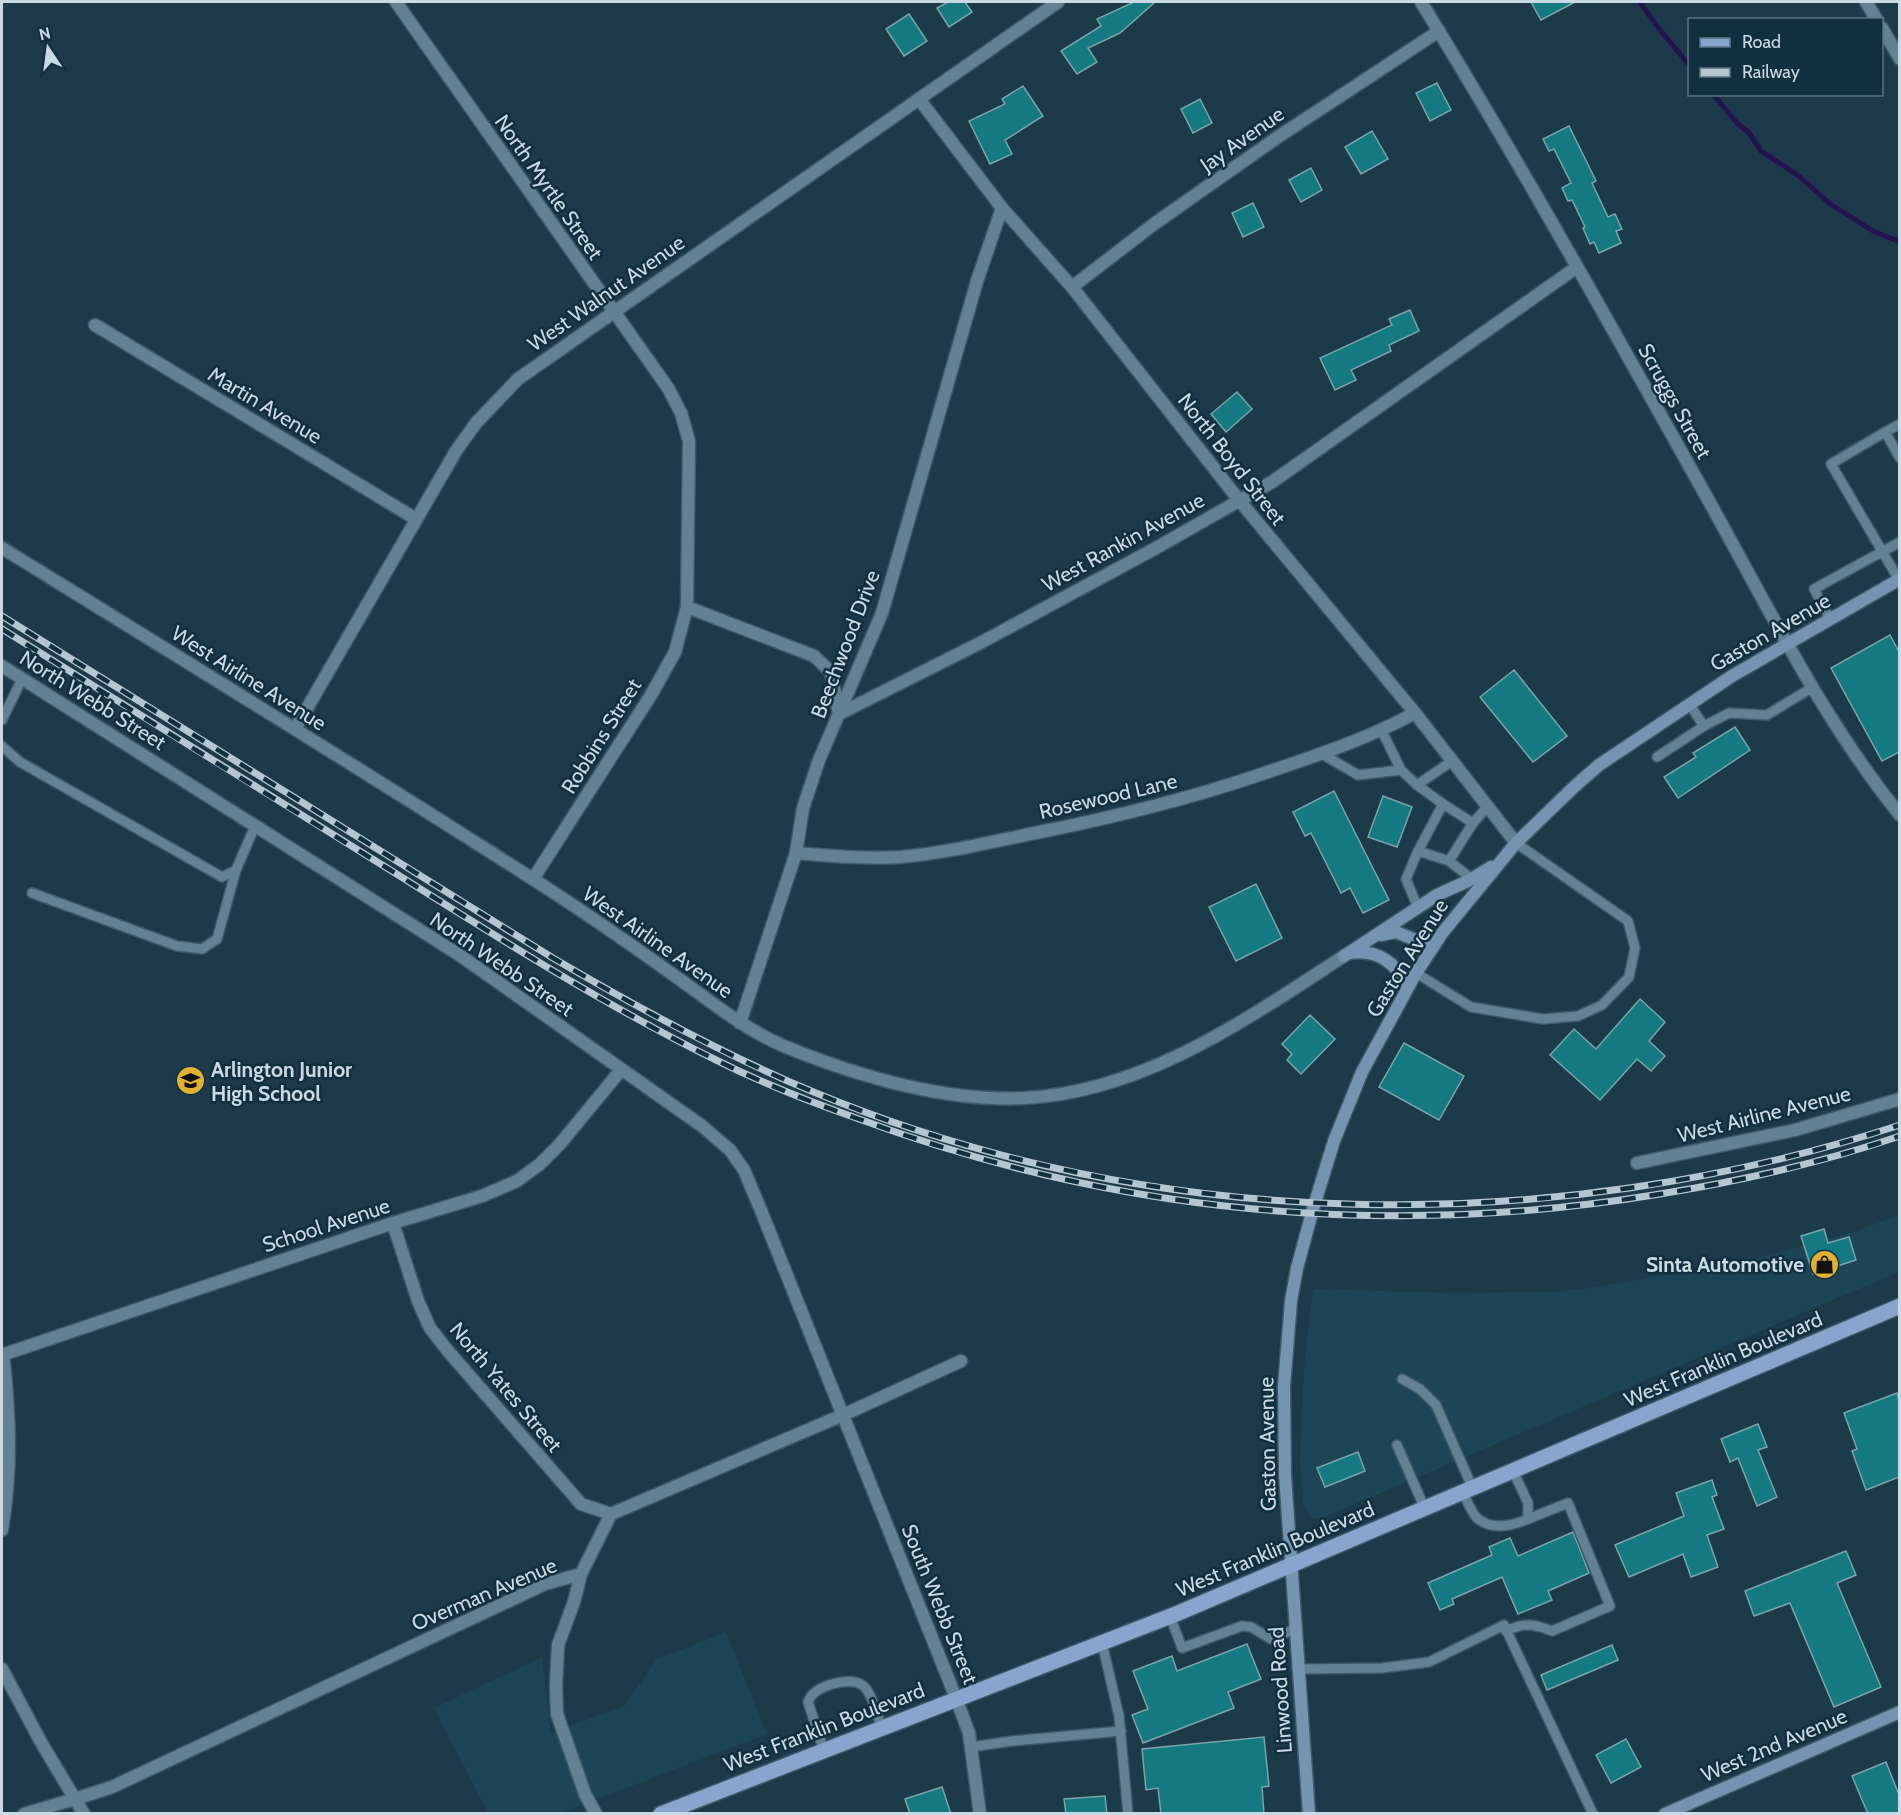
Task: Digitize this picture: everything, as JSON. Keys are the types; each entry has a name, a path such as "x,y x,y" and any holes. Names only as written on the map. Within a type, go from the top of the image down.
{"main road":[{"name":"Gaston Avenue","path":"1290,1564 1283,1428 1284,1386 1297,1268 1334,1141 1362,1072 1416,973 1467,901 1516,843 1599,765 1689,704 1899,579"},
{"path":"1344,956 1437,895 1472,879 1502,860"},
{"path":"1374,936 1396,932 1433,947"},
{"path":"1344,956 1364,951 1384,958 1403,976 1407,988"},
{"name":"West Franklin Boulevard","path":"661,1814 1170,1616 1899,1306"},
{"name":"Linwood Road","path":"1290,1564 1309,1814"},
{"name":"West 2nd Avenue","path":"1666,1813 1899,1712"}],"street":[{"name":"North Myrtle Street","path":"396,2 614,313 641,348 668,388 681,413 689,441 687,607"},
{"name":"West Walnut Avenue","path":"295,729 456,451 476,423 497,400 538,363 614,313 1058,2"},
{"name":"Scruggs Street","path":"1421,2 1577,267 1813,687 1876,786 1899,815"},
{"path":"1866,2 1876,18"},
{"name":"Jay Avenue","path":"1072,287 1154,224 1230,170 1439,31"},
{"path":"1883,31 1899,59"},
{"name":"North Boyd Street","path":"919,99 1002,208 1072,287 1239,500 1415,713 1516,843"},
{"name":"Beechwood Drive","path":"740,1023 796,853 803,808 819,760 882,613 977,281 1002,208"},
{"name":"West Rankin Avenue","path":"839,714 982,642 1272,482 1577,267"},
{"name":"Martin Avenue","path":"94,325 416,519"},
{"name":"West Airline Avenue","path":"2,548 295,729 600,922 740,1023 783,1046 841,1067 898,1083 971,1097 1024,1098 1073,1093 1116,1082 1184,1053 1251,1016 1344,956"},
{"path":"687,607 814,656 831,672 839,714"},
{"name":"Robbins Street","path":"532,879 651,695 675,652 687,607"},
{"name":"North Webb Street","path":"2,666 461,956 702,1126 730,1150 744,1170 843,1415"},
{"name":"Rosewood Lane","path":"796,853 848,858 890,857 958,849 1113,818 1197,796 1322,754 1382,731 1415,713"},
{"name":"School Avenue","path":"2,1354 393,1223 482,1196 516,1181 540,1164 560,1144 621,1070"},
{"name":"West Airline Avenue","path":"1637,1163 1795,1130 1899,1099"},
{"name":"North Yates Street","path":"393,1223 418,1301 430,1328 581,1504 611,1514"},
{"path":"2,1354 9,1406 10,1453 8,1495 2,1530"},
{"path":"611,1514 843,1415 961,1361"},
{"name":"South Webb Street","path":"843,1415 969,1733 980,1814"},
{"name":"Overman Avenue","path":"24,1814 112,1787 545,1584 581,1574 611,1514"},
{"path":"581,1574 574,1602 558,1645 557,1714 585,1794 596,1814"},
{"path":"2,1669 84,1814"}],"lane":[{"path":"1899,424 1831,464 1899,579"},
{"path":"1885,432 1899,458"},
{"path":"1830,619 1814,589 1899,542"},
{"path":"2,720 22,679"},
{"path":"1657,757 1704,726 1729,713 1767,715 1813,687"},
{"path":"1689,704 1704,726"},
{"path":"1382,731 1401,770 1417,785 1473,823"},
{"path":"2,746 20,762 222,877 236,870"},
{"path":"1322,754 1358,776 1401,770"},
{"path":"1417,785 1452,761"},
{"path":"1418,908 1406,879 1443,804"},
{"path":"1449,861 1473,823 1488,806"},
{"path":"32,893 177,946 202,949 218,939 236,870 255,826"},
{"path":"1416,973 1471,1007 1543,1019 1578,1016 1602,1005 1629,977 1635,948 1628,921 1516,843"},
{"path":"1418,851 1449,861 1472,879"},
{"path":"1402,1379 1420,1389 1436,1404 1445,1421 1477,1518 1495,1526 1516,1524 1568,1503 1610,1606 1552,1631 1533,1624 1515,1626 1506,1631"},
{"path":"1397,1445 1425,1509"},
{"path":"1513,1471 1528,1503 1528,1519"},
{"path":"1170,1616 1182,1648 1242,1626 1251,1627 1271,1639 1295,1629"},
{"path":"1297,1669 1382,1668 1429,1662 1504,1625 1593,1814"},
{"path":"1102,1643 1119,1716 1128,1814"},
{"path":"824,1751 808,1702 810,1696 824,1687 855,1680 864,1686 882,1728"},
{"path":"971,1747 1121,1731"}],"shaded area":[{"path":"1899,1215 1899,1272 1320,1519 1312,1518 1304,1509 1300,1463 1301,1422 1304,1367 1313,1289 1452,1293 1552,1292 1590,1288 1751,1260 1854,1232"},
{"path":"726,1632 767,1734 561,1813 488,1813 434,1708 542,1657 551,1733 624,1706 657,1659"}],"building":[{"path":"948,2 965,2 972,12 949,27 937,8"},
{"path":"1134,2 1155,2 1120,33 1088,48 1097,62 1077,74 1061,51 1101,26 1097,19"},
{"path":"1531,2 1575,2 1541,20"},
{"path":"909,14 927,41 904,56 886,29"},
{"path":"1437,83 1451,110 1430,121 1416,93"},
{"path":"1023,86 1043,116 1005,140 1012,154 990,164 969,121 1005,104 1002,99"},
{"path":"1200,99 1212,123 1193,133 1181,109"},
{"path":"1569,126 1596,181 1592,183 1608,217 1615,214 1622,229 1616,231 1621,243 1599,253 1594,242 1590,244 1583,228 1585,227 1572,200 1568,201 1562,188 1571,183 1554,149 1549,151 1543,139"},
{"path":"1372,131 1388,159 1361,174 1345,147"},
{"path":"1311,168 1322,190 1301,202 1289,180"},
{"path":"1253,203 1264,227 1243,237 1232,213"},
{"path":"1410,310 1419,331 1389,345 1391,351 1351,370 1356,380 1335,390 1320,358 1392,325 1389,319"},
{"path":"1237,392 1252,409 1226,432 1211,414"},
{"path":"1890,635 1899,652 1899,752 1882,761 1831,668"},
{"path":"1514,670 1567,736 1533,762 1480,697"},
{"path":"1735,727 1750,750 1678,798 1664,777 1696,757 1693,753"},
{"path":"1334,791 1389,900 1363,913 1350,888 1341,893 1311,833 1305,836 1293,812"},
{"path":"1383,796 1412,807 1397,847 1368,837"},
{"path":"1256,884 1282,938 1236,961 1209,907"},
{"path":"1640,999 1665,1022 1649,1041 1665,1056 1651,1071 1637,1059 1600,1100 1550,1055 1574,1029 1596,1049"},
{"path":"1310,1015 1335,1039 1301,1074 1287,1060 1292,1054 1282,1044"},
{"path":"1404,1043 1464,1076 1439,1120 1379,1087"},
{"path":"1824,1229 1828,1243 1849,1237 1856,1260 1813,1274 1801,1236"},
{"path":"1897,1393 1899,1401 1899,1477 1866,1490 1852,1451 1857,1449 1844,1413"},
{"path":"1758,1424 1767,1447 1758,1450 1777,1497 1757,1506 1738,1458 1730,1462 1721,1439"},
{"path":"1358,1452 1365,1471 1325,1487 1317,1468"},
{"path":"1712,1480 1717,1495 1712,1497 1724,1529 1707,1535 1718,1567 1691,1577 1683,1554 1629,1577 1615,1545 1684,1516 1676,1493"},
{"path":"1573,1532 1589,1573 1548,1591 1552,1600 1518,1614 1502,1577 1452,1599 1454,1604 1440,1610 1428,1583 1492,1555 1489,1547 1510,1538 1518,1556"},
{"path":"1846,1551 1856,1575 1837,1583 1881,1687 1834,1707 1790,1603 1754,1616 1745,1591"},
{"path":"1247,1644 1261,1679 1228,1692 1234,1708 1143,1743 1132,1715 1148,1709 1133,1671 1172,1656 1177,1671"},
{"path":"1612,1645 1618,1660 1547,1690 1541,1675"},
{"path":"1264,1737 1269,1786 1262,1787 1264,1814 1161,1814 1158,1788 1146,1790 1142,1749"},
{"path":"1626,1739 1641,1767 1611,1783 1596,1755"},
{"path":"1886,1762 1899,1795 1899,1814 1868,1814 1852,1776"},
{"path":"942,1787 951,1814 910,1814 905,1799"},
{"path":"1105,1796 1107,1814 1066,1814 1064,1799"}],"waterway":[{"path":"1640,2 1688,64"},
{"path":"1715,96 1736,122 1749,133 1761,151 1799,176 1829,203 1873,231 1900,242"}],"railway":[{"path":"2,616 553,958 617,995 715,1047 816,1093 946,1139 1080,1173 1217,1195 1355,1204 1493,1202 1631,1188 1767,1162 1900,1125"},
{"path":"2,629 508,943 632,1016 716,1060 786,1092 956,1151 1055,1177 1154,1196 1254,1209 1355,1215 1456,1215 1558,1208 1690,1189 1811,1163 1900,1136"}],"place":[{"name":"Arlington Junior High School","path":"190,1081"},
{"name":"Sinta Automotive","path":"1825,1264"}]}
